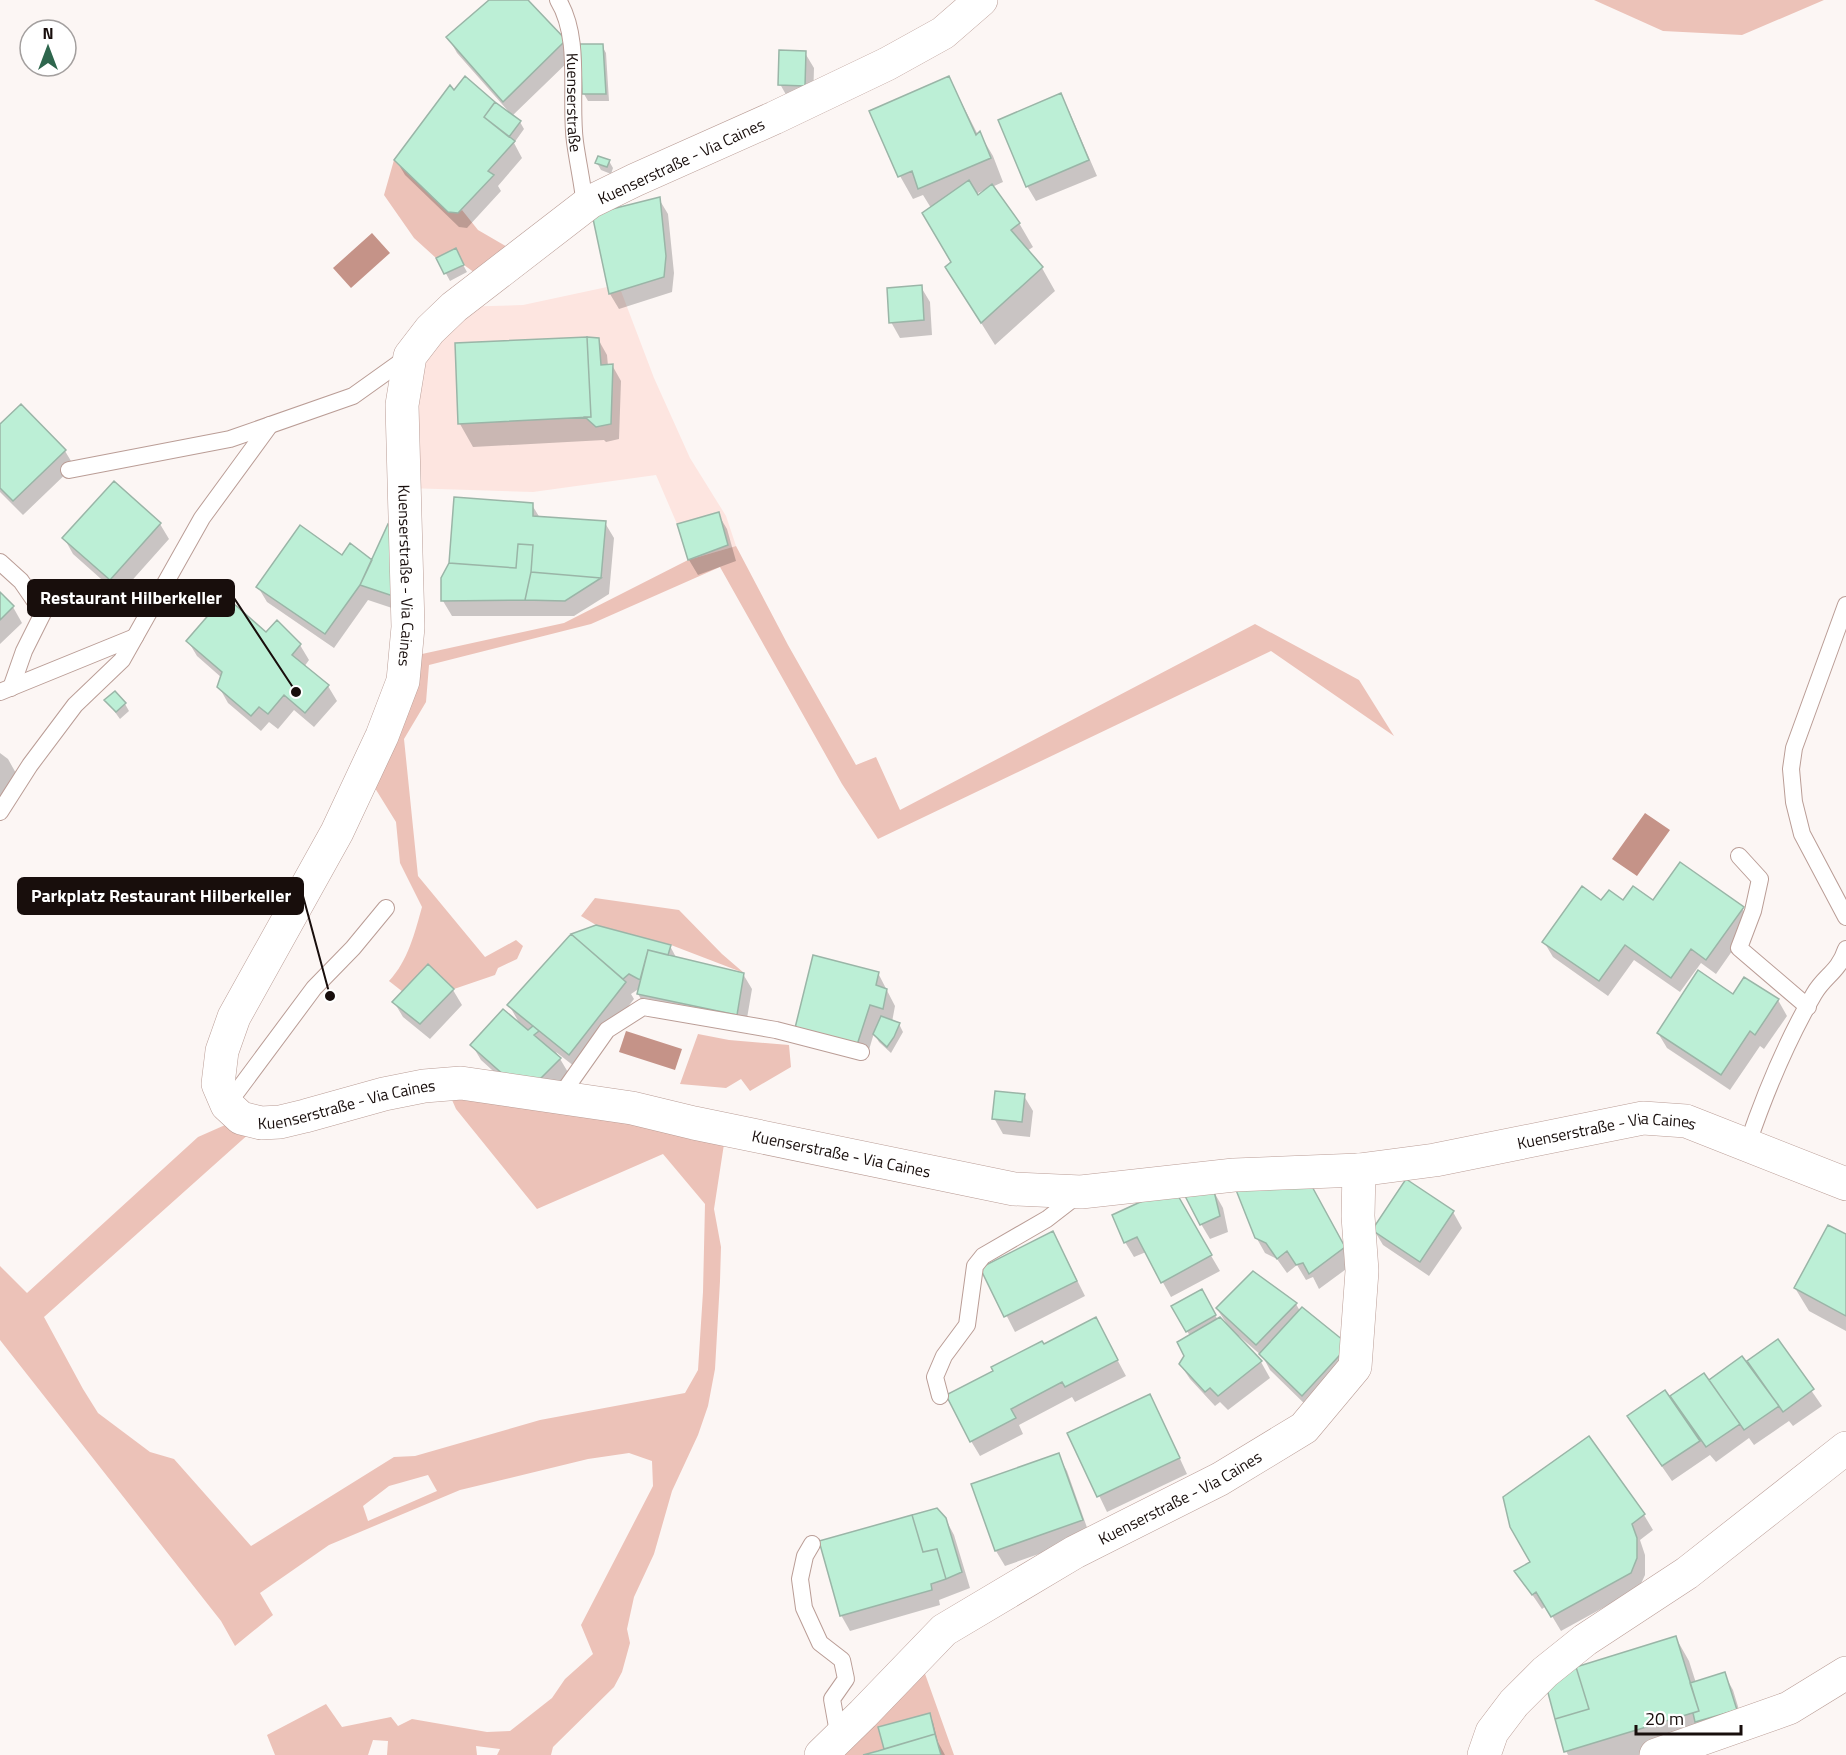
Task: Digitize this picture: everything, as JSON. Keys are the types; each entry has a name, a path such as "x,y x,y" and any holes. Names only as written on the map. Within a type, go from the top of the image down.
{"street":[{"name":"Kuenserstraße - Via Caines","path":"981,0 943,33 887,64 768,121 635,180 585,207 454,307 430,330 410,356 402,405 408,627 403,681 382,736 337,832 234,1017 219,1067 218,1084 227,1105 241,1118 261,1123 280,1122 384,1094 424,1086 461,1083 632,1108 694,1123 1014,1189 1081,1192 1234,1175 1359,1170 1435,1160 1643,1118 1686,1121 1846,1184"},
{"name":"Kuenserstraße - Via Caines","path":"830,1746 944,1630 1075,1552 1220,1479 1304,1428 1355,1367 1362,1271 1358,1216 1359,1170"},
{"path":"1484,1755 1492,1732 1514,1703 1545,1672 1585,1640 1687,1573 1846,1448"},
{"path":"1656,1755 1789,1708 1846,1673"}],"lane":[{"name":"Kuenserstraße","path":"558,0 571,32 575,141 585,207"},
{"path":"69,470 230,439 353,396 410,356"},
{"path":"0,812 30,765 75,705 122,660 202,518 270,425"},
{"path":"0,562 21,581 43,613 5,690"},
{"path":"1846,605 1794,748 1791,769 1794,802 1802,834 1846,917"},
{"path":"5,690 135,637"},
{"path":"1739,855 1760,879 1753,911 1739,948 1808,1007"},
{"path":"227,1105 314,988 353,948 386,908"},
{"path":"1747,1146 1774,1073 1815,992 1841,964 1846,949"},
{"path":"559,1098 607,1030 643,1008 776,1030 861,1052"},
{"path":"940,1396 935,1377 944,1356 967,1325 975,1266 983,1256 1047,1219 1081,1192"},
{"path":"812,1544 805,1556 800,1579 804,1608 820,1643 842,1660 846,1679 832,1699 830,1746"}],"shaded area":[{"path":"1594,0 1824,0 1742,35 1663,31"},
{"path":"394,160 448,212 458,213 462,210 478,230 509,248 475,273 464,265 456,248 436,258 414,238 384,195"},
{"path":"372,233 390,253 351,288 333,268"},
{"path":"607,287 609,294 621,291 654,378 690,458 726,516 736,546 688,560 677,524 656,475 533,492 406,488 402,405 454,307 523,305"},
{"path":"736,546 788,645 856,765 876,757 900,810 1255,624 1359,680 1394,736 1271,651 878,839 842,784 720,567 591,624 429,665 426,702 404,739 418,876 485,957 516,940 523,946 517,959 498,968 495,975 454,989 428,965 403,992 389,981 406,955 422,907 400,863 396,822 365,772 422,654 564,623 688,560"},
{"path":"1645,813 1670,830 1637,876 1612,859"},
{"path":"595,898 679,910 744,973 671,945 596,925 581,916"},
{"path":"626,1031 682,1049 675,1070 619,1052"},
{"path":"698,1034 729,1040 789,1045 791,1067 750,1091 741,1079 726,1088 680,1084"},
{"path":"445,1084 724,1144 714,1209 721,1247 720,1281 715,1369 708,1406 698,1435 672,1491 654,1554 634,1597 627,1629 630,1643 622,1672 614,1687 553,1747 551,1755 497,1755 500,1749 476,1746 477,1755 387,1755 388,1741 373,1740 368,1755 275,1755 267,1735 326,1704 342,1727 391,1717 398,1726 412,1719 487,1732 510,1731 552,1698 565,1679 593,1654 581,1625 653,1486 652,1461 629,1453 588,1459 460,1490 329,1545 260,1593 273,1615 235,1646 221,1621 0,1340 0,1266 27,1293 198,1137 241,1118 261,1123 44,1317 98,1413 150,1452 174,1459 251,1546 394,1457 415,1456 540,1420 685,1393 698,1370 705,1204 663,1154 537,1209 456,1109","holes":["428,1475 437,1491 368,1521 363,1506 389,1486"]},
{"path":"919,1657 954,1755 821,1755"}],"building":[{"path":"489,0 528,0 566,40 503,102 446,37"},
{"path":"580,44 603,44 606,94 582,94"},
{"path":"779,50 806,51 805,86 778,85"},
{"path":"465,76 495,102 484,117 515,141 488,171 494,175 458,213 448,212 394,160 450,85 454,90"},
{"path":"949,76 976,135 980,131 991,158 918,189 912,171 898,177 869,111"},
{"path":"1061,93 1089,160 1026,187 998,120"},
{"path":"495,102 521,121 509,137 484,117"},
{"path":"598,156 610,160 607,167 595,163"},
{"path":"969,180 978,195 992,184 1020,223 1011,230 1043,267 981,323 945,267 951,262 922,213"},
{"path":"660,197 666,256 664,277 609,294 592,214"},
{"path":"456,248 464,265 444,274 436,258"},
{"path":"922,285 924,320 889,323 887,288"},
{"path":"587,337 591,417 458,424 455,343"},
{"path":"587,337 599,338 601,365 613,364 611,424 596,427 585,417 591,417"},
{"path":"21,404 66,450 13,501 0,488 0,424"},
{"path":"114,481 161,523 110,580 62,538"},
{"path":"454,497 533,503 533,516 606,521 601,578 531,572 533,545 518,544 516,568 449,563"},
{"path":"719,512 728,545 688,560 677,524"},
{"path":"388,524 395,529 396,597 360,585"},
{"path":"300,525 342,555 350,543 372,560 360,585 325,634 256,587"},
{"path":"518,544 533,545 531,572 525,600 441,601 441,578 449,563 516,568"},
{"path":"531,572 601,578 565,601 525,600"},
{"path":"0,592 14,606 0,620"},
{"path":"225,596 266,632 277,620 301,644 292,655 329,685 305,713 284,695 268,714 259,707 251,716 217,687 222,672 186,641"},
{"path":"115,691 126,703 116,712 104,700"},
{"path":"1680,862 1744,907 1706,960 1691,949 1671,978 1625,945 1599,981 1542,942 1582,886 1601,900 1609,890 1623,900 1633,886 1653,900"},
{"path":"596,925 671,945 668,955 648,950 640,980 629,974 623,979 571,934"},
{"path":"571,934 626,982 569,1055 507,1005"},
{"path":"648,950 744,973 737,1015 637,994"},
{"path":"813,955 879,972 876,985 887,989 883,1009 870,1005 857,1045 795,1028"},
{"path":"428,964 454,989 420,1024 392,1002"},
{"path":"1698,970 1733,994 1744,977 1779,999 1755,1035 1750,1031 1721,1075 1657,1033"},
{"path":"503,1009 528,1030 533,1026 539,1031 534,1035 561,1058 533,1086 515,1085 470,1045"},
{"path":"881,1016 900,1023 887,1047 873,1034"},
{"path":"995,1091 1025,1094 1022,1122 992,1119"},
{"path":"1406,1179 1454,1211 1420,1262 1372,1230"},
{"path":"1309,1181 1345,1247 1309,1274 1303,1263 1296,1265 1287,1251 1277,1259 1266,1243 1255,1238 1236,1190"},
{"path":"1173,1187 1212,1255 1161,1283 1137,1237 1124,1243 1112,1215"},
{"path":"1214,1191 1220,1216 1200,1225 1184,1194"},
{"path":"1828,1225 1846,1234 1846,1316 1794,1288"},
{"path":"1053,1231 1077,1281 1004,1317 980,1268"},
{"path":"1253,1271 1297,1303 1256,1345 1216,1308"},
{"path":"1202,1289 1216,1315 1186,1332 1171,1306"},
{"path":"1302,1307 1349,1345 1302,1396 1259,1354"},
{"path":"1096,1317 1118,1360 1065,1387 1062,1382 1011,1409 1016,1418 970,1442 946,1395 993,1371 991,1367 1042,1341 1044,1344"},
{"path":"1220,1317 1262,1361 1218,1396 1210,1388 1205,1392 1179,1364 1184,1356 1177,1342"},
{"path":"1778,1339 1814,1389 1783,1412 1747,1361"},
{"path":"1742,1356 1779,1406 1744,1430 1709,1380"},
{"path":"1704,1373 1740,1424 1706,1447 1670,1396"},
{"path":"1665,1390 1700,1441 1662,1466 1627,1416"},
{"path":"1150,1394 1180,1458 1097,1497 1067,1433"},
{"path":"1589,1436 1645,1514 1632,1524 1637,1538 1637,1558 1631,1573 1551,1617 1536,1592 1532,1595 1514,1571 1530,1562 1510,1527 1503,1497"},
{"path":"1059,1453 1083,1520 995,1551 971,1484"},
{"path":"937,1508 946,1518 962,1572 946,1579 937,1549 923,1552 912,1515"},
{"path":"912,1515 923,1552 937,1549 946,1579 931,1584 932,1590 840,1616 819,1541"},
{"path":"1676,1636 1699,1711 1564,1752 1555,1719 1589,1709 1576,1667"},
{"path":"1576,1667 1589,1709 1555,1719 1547,1689"},
{"path":"1725,1672 1737,1710 1695,1722 1693,1713 1699,1711 1690,1683"},
{"path":"930,1713 935,1734 884,1749 878,1727"},
{"path":"935,1734 941,1755 863,1755 878,1751"}],"place":[{"name":"Restaurant Hilberkeller","path":"296,692"},
{"name":"Parkplatz Restaurant Hilberkeller","path":"330,996"}]}
